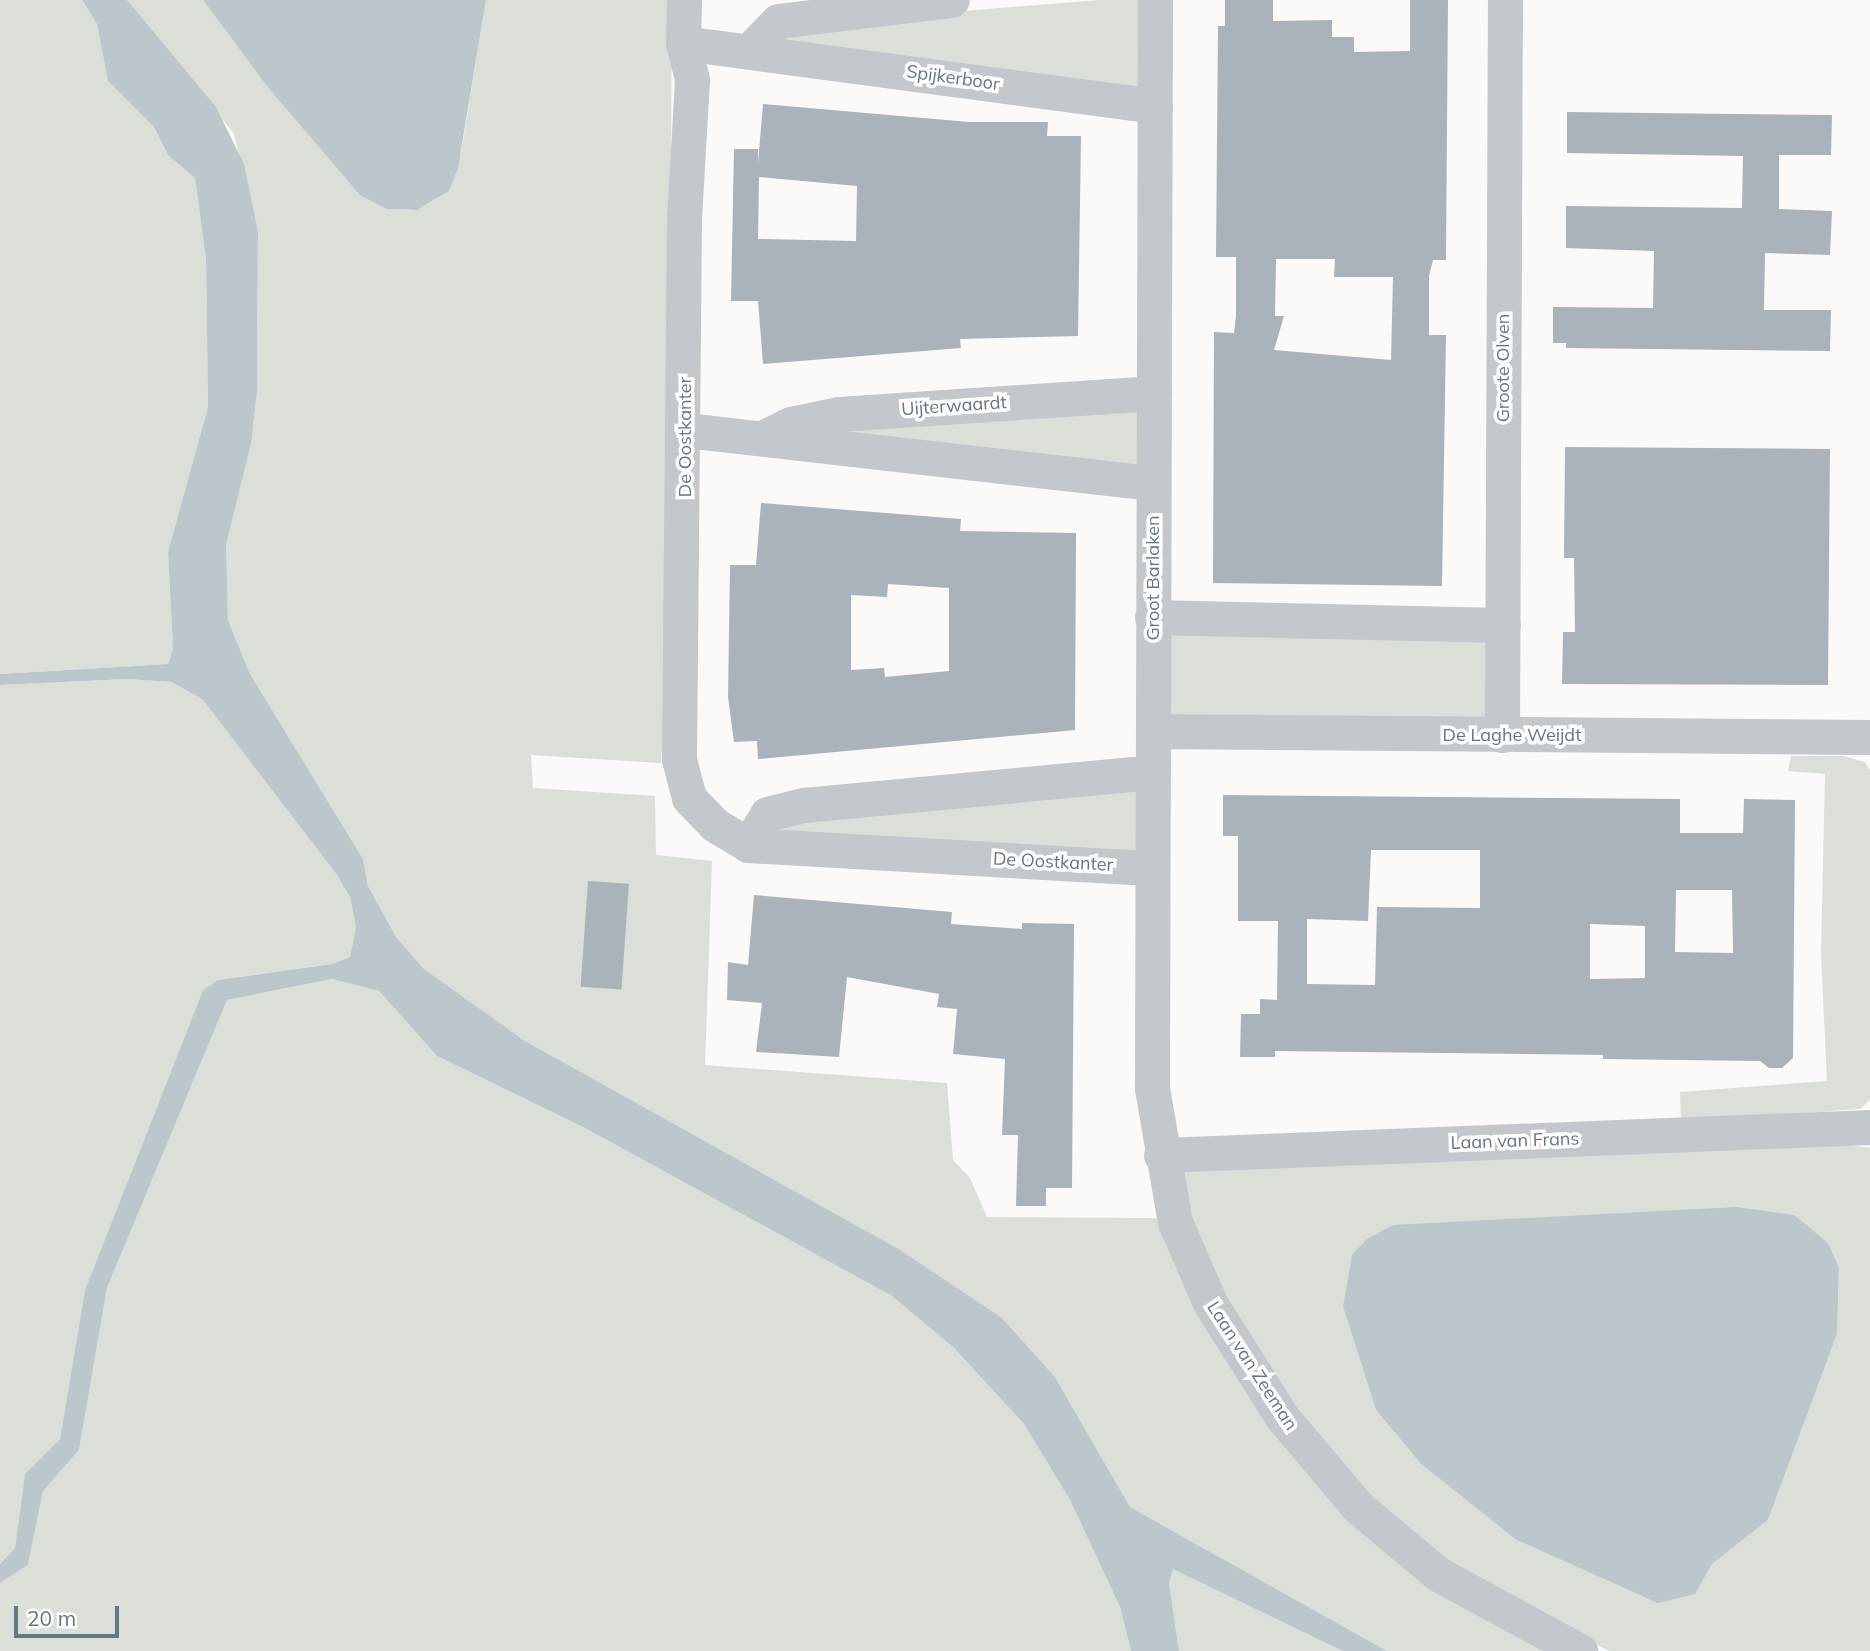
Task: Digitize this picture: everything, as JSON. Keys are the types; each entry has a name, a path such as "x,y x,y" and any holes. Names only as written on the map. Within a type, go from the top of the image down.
{"street":[{"name":"De Oostkanter","path":"684,0 682,43 692,80 684,217 686,430 679,758 689,798 715,825 748,845 1149,868"},
{"path":"750,50 778,21 951,0"},
{"name":"Groot Barlaken","path":"1155,0 1152,617 1154,731 1149,868 1152,1088 1161,1155"},
{"name":"Groote Olven","path":"1502,735 1504,0"},
{"name":"Spijkerboor","path":"682,43 1155,106"},
{"name":"Uijterwaardt","path":"758,440 791,424 839,414 1154,393"},
{"path":"686,430 1153,483"},
{"path":"1152,617 1503,625"},
{"name":"De Laghe Weijdt","path":"1154,731 1870,737"},
{"path":"748,845 767,814 804,805 1152,772"},
{"name":"Laan van Frans","path":"1161,1155 1870,1127"},
{"name":"Laan van Zeeman","path":"1161,1155 1175,1222 1210,1303 1282,1417 1358,1507 1438,1574 1580,1651"}],"shaded area":[{"path":"0,0 82,0 97,24 108,81 154,127 168,155 195,178 206,259 208,407 168,552 173,649 168,664 0,674"},
{"path":"82,0 127,0 216,107 244,164 258,232 257,392 251,444 226,545 228,620 250,674 363,859 368,886 396,937 424,969 525,1041 897,1248 1002,1318 1055,1377 1130,1507 1387,1651 1343,1651 1173,1569 1169,1583 1179,1651 1131,1651 1120,1607 1070,1500 1024,1424 954,1348 892,1296 585,1128 437,1056 379,991 332,979 227,1000 107,1288 79,1450 43,1491 28,1565 0,1583 0,1564 15,1548 25,1474 60,1439 85,1290 203,990 218,980 332,964 350,957 356,927 350,897 337,875 203,700 172,682 127,679 0,685 0,674 168,664 173,649 168,552 208,407 206,259 195,178 168,155 154,127 108,81 97,24"},
{"path":"127,0 203,0 266,85 387,209 416,210 437,199 461,153 486,0 672,0 668,651 661,763 531,755 533,788 655,796 656,855 712,861 705,1065 947,1083 953,1160 970,1178 987,1217 1156,1218 1199,1306 1270,1424 1553,1651 1387,1651 1130,1507 1055,1377 1002,1318 897,1248 525,1041 424,969 396,937 368,886 363,859 250,674 228,620 226,545 251,444 257,392 258,232 234,134"},
{"path":"203,0 486,0 458,168 449,191 417,210 387,209 360,195 266,85"},
{"path":"1100,0 1142,0 1142,89 776,42 789,32 852,20"},
{"path":"1141,388 1140,476 800,424"},
{"path":"1168,633 1488,639 1487,721 1167,715"},
{"path":"127,679 172,682 203,700 337,875 350,897 356,927 350,957 332,964 218,980 203,990 85,1290 60,1439 25,1474 15,1548 0,1564 0,685"},
{"path":"1791,756 1843,756 1865,762 1870,770 1870,1100 1860,1109 1681,1122 1680,1092 1827,1081 1821,954 1825,774 1788,771"},
{"path":"1136,784 1136,857 767,837 772,822"},
{"path":"332,979 379,991 437,1056 585,1128 892,1296 954,1348 1024,1424 1070,1500 1120,1607 1131,1651 0,1651 0,1583 28,1565 43,1491 79,1450 107,1288 227,1000"},
{"path":"1849,1145 1870,1148 1870,1651 1609,1651 1436,1561 1363,1502 1287,1407 1219,1296 1172,1164","holes":["1839,1268 1837,1334 1768,1520 1712,1564 1515,1539 1421,1464 1376,1410 1343,1307"]},
{"path":"1736,1207 1794,1215 1828,1243 1839,1268 1837,1334 1768,1520 1712,1564 1695,1594 1658,1603 1515,1539 1421,1464 1376,1410 1343,1307 1352,1255 1367,1239 1393,1225"},
{"path":"1173,1568 1192,1574 1343,1651 1179,1651 1169,1583"}],"building":[{"path":"1225,0 1273,0 1273,21 1332,20 1332,37 1354,37 1354,52 1410,51 1410,0 1448,0 1446,260 1433,260 1429,276 1429,335 1446,335 1442,586 1213,583 1214,332 1234,333 1236,316 1236,257 1216,257 1218,26 1225,26","holes":["1276,259 1335,259 1334,277 1393,277 1391,360 1274,350 1284,316 1275,316"]},
{"path":"763,104 969,122 1048,122 1047,136 1081,136 1078,336 960,339 961,348 763,364 758,301 731,301 734,149 758,149 758,163","holes":["759,177 857,186 856,241 758,239"]},
{"path":"1567,112 1832,115 1831,155 1779,155 1779,209 1832,211 1830,255 1765,253 1764,310 1831,310 1830,351 1566,348 1566,343 1553,343 1553,307 1653,308 1654,251 1566,248 1566,206 1742,208 1743,156 1567,153"},
{"path":"1565,447 1830,449 1828,685 1562,684 1563,632 1575,632 1574,558 1564,558"},
{"path":"761,503 961,519 960,531 1076,533 1075,730 758,759 757,741 734,742 728,697 730,565 756,565","holes":["888,584 949,588 949,671 885,677 884,668 851,670 851,595 887,597"]},
{"path":"1223,795 1680,799 1680,833 1743,833 1744,799 1795,800 1793,1058 1782,1068 1769,1068 1760,1061 1603,1059 1603,1055 1275,1051 1275,1057 1240,1057 1241,1014 1260,1014 1260,999 1277,1000 1278,921 1238,921 1238,836 1223,836","holes":["1371,850 1480,850 1480,908 1377,907 1375,985 1307,984 1307,919 1368,921","1676,890 1732,890 1733,953 1675,952","1590,924 1645,926 1645,978 1590,979"]},
{"path":"588,881 629,884 622,990 581,987"},
{"path":"754,895 952,912 951,924 1022,929 1022,923 1074,924 1072,1188 1046,1188 1046,1206 1016,1206 1018,1135 1002,1135 1005,1059 953,1054 957,1009 937,1007 939,994 847,977 839,1057 756,1052 762,1003 727,1000 728,962 748,965"}]}
